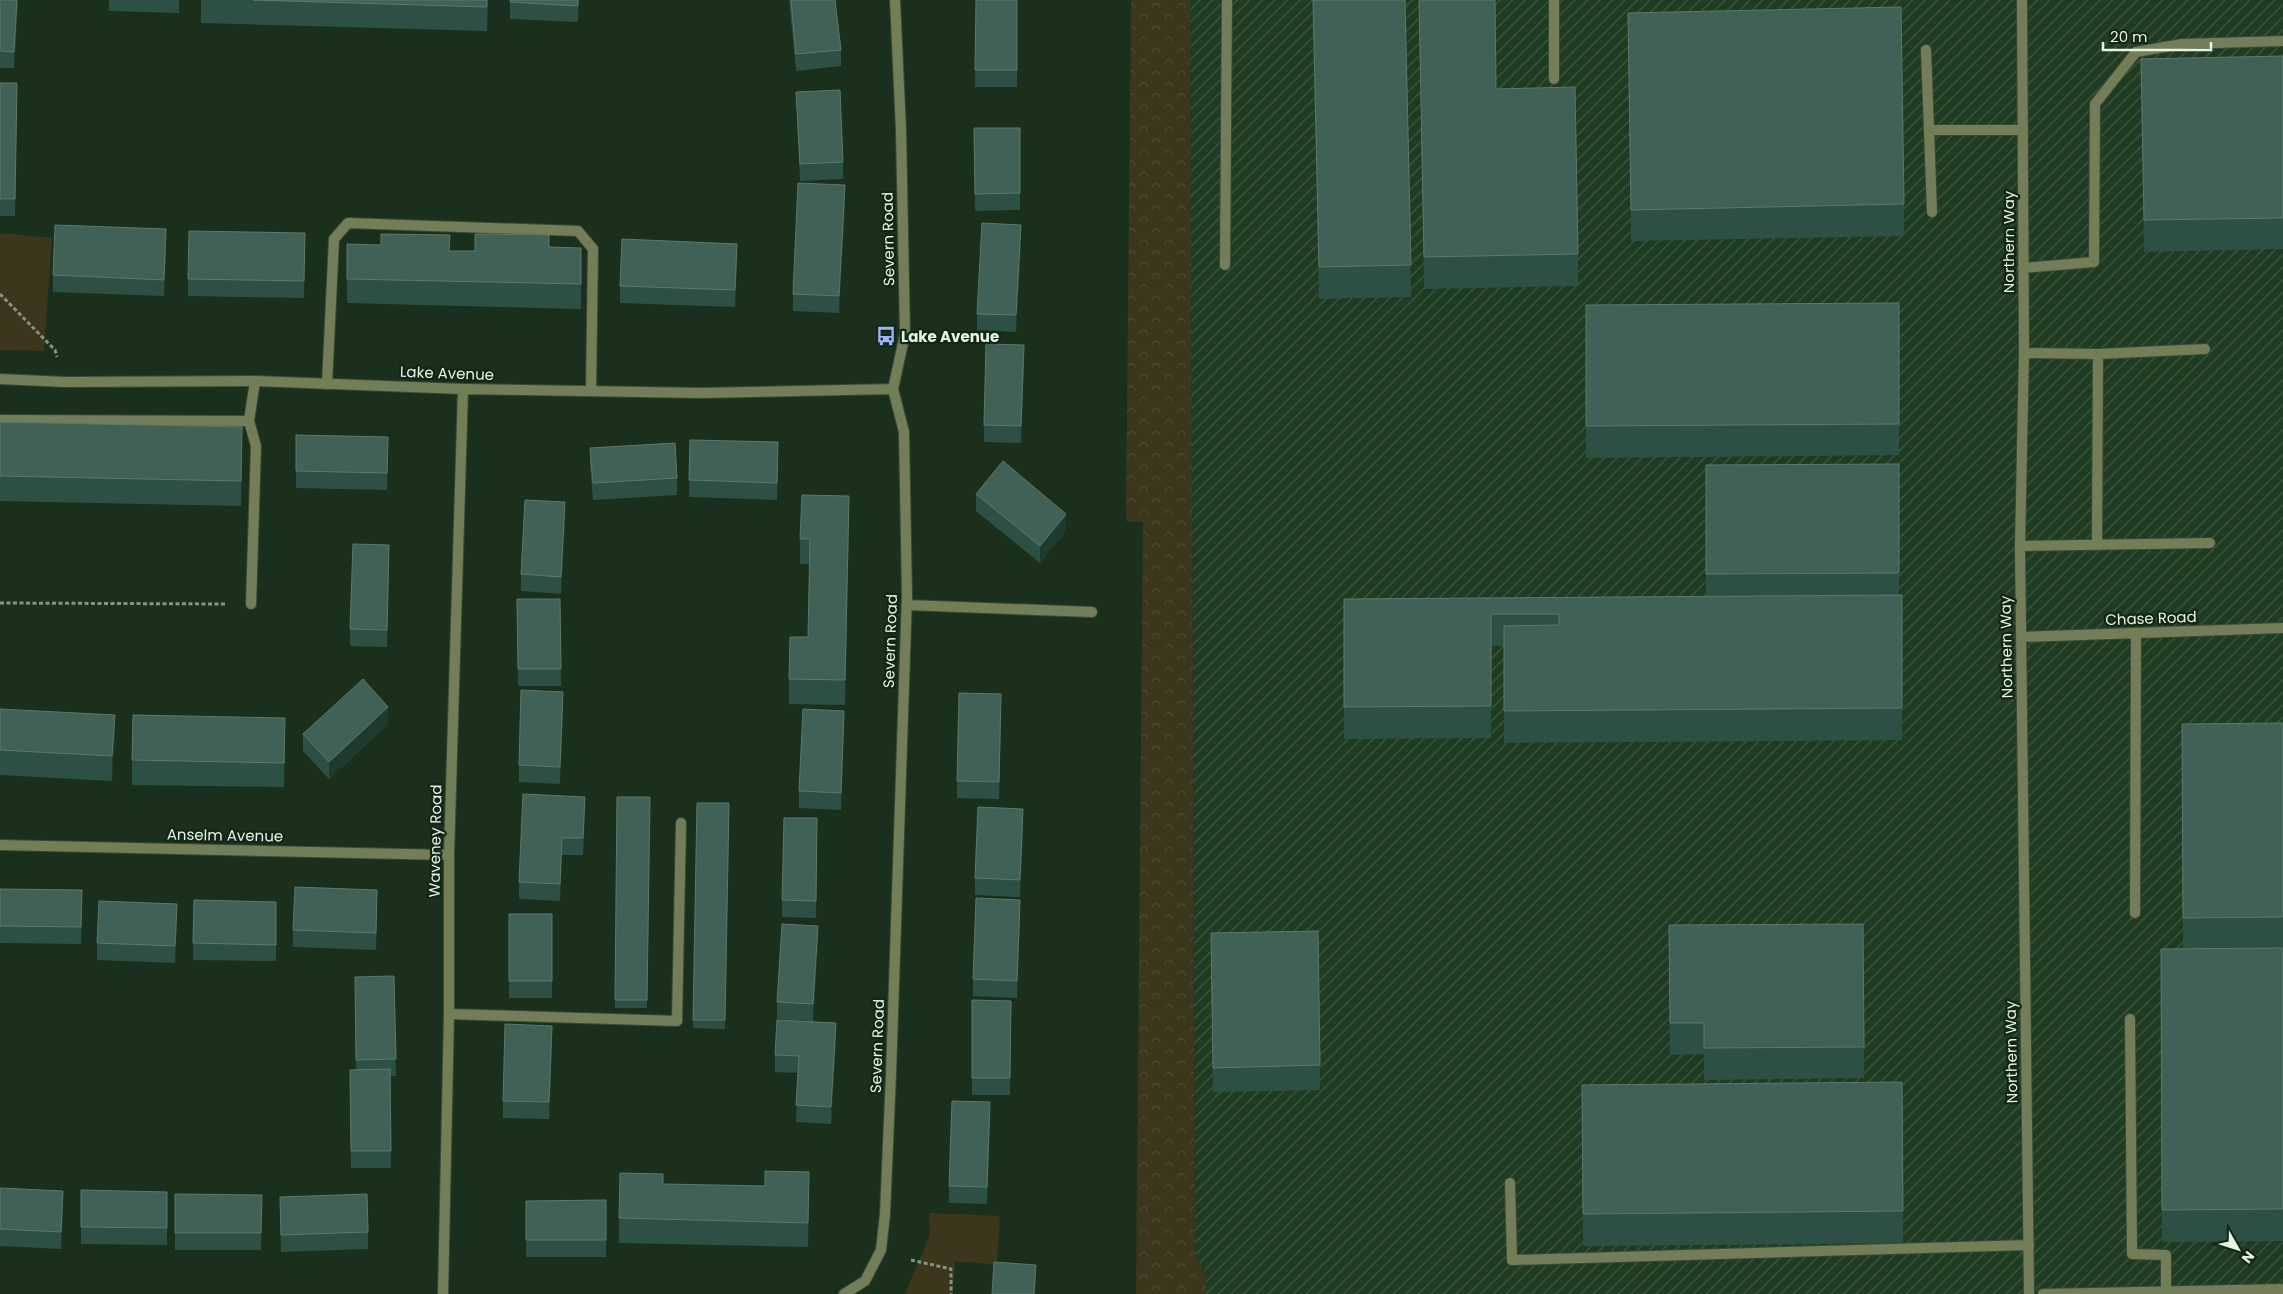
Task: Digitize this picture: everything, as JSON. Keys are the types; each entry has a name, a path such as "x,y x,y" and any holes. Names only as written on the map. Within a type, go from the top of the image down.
{"street":[{"name":"Severn Road","path":"844,1294 865,1281 881,1250 885,1214 907,605 904,432 894,389 905,334 901,130 895,0"},
{"path":"1225,265 1227,0"},
{"path":"1554,0 1554,78"},
{"name":"Northern Way","path":"2022,0 2024,353 2020,546 2029,1294"},
{"path":"2023,268 2094,262 2096,104 2136,52 2182,44 2283,41"},
{"path":"1926,50 1932,212"},
{"path":"1929,130 2023,130"},
{"path":"327,384 334,240 348,223 578,231 593,248 591,391"},
{"path":"2024,353 2098,354 2205,349"},
{"path":"2097,544 2098,354"},
{"name":"Lake Avenue","path":"0,379 65,382 254,381 463,389 702,393 894,389"},
{"path":"251,604 256,446 249,421 254,381"},
{"name":"Waveney Road","path":"443,1294 449,1014 449,855 463,389"},
{"path":"0,420 249,421"},
{"path":"2020,546 2210,543"},
{"path":"907,605 1092,612"},
{"name":"Chase Road","path":"2021,637 2283,628"},
{"path":"2135,913 2136,634"},
{"path":"449,1014 677,1021 681,823"},
{"name":"Anselm Avenue","path":"0,845 449,855"},
{"path":"2130,1019 2132,1254 2166,1255 2166,1292"},
{"path":"1510,1183 1512,1260 2029,1245"},
{"path":"2043,1294 2283,1290"}],"path":[{"path":"0,294 54,350 65,382"},
{"path":"0,604 251,604"},
{"path":"911,1260 951,1269 951,1294"}],"shaded area":[{"path":"1190,0 2283,0 2283,1294 1206,1294 1206,1275 1195,1254"}],"green space":[{"path":"1131,0 1190,0 1195,1254 1206,1275 1206,1294 1136,1294 1143,522 1126,521"},
{"path":"0,233 52,238 44,351 0,350"},
{"path":"929,1213 1000,1216 997,1265 955,1261 953,1294 905,1294 930,1235"}],"building":[{"path":"0,0 17,0 14,52 0,51"},
{"path":"253,0 487,0 487,7"},
{"path":"510,0 578,0 578,6 510,2"},
{"path":"791,0 835,0 841,50 796,54"},
{"path":"976,0 1017,0 1017,70 975,70"},
{"path":"1313,0 1405,0 1411,265 1319,267"},
{"path":"1419,0 1495,0 1496,89 1575,87 1578,254 1424,257"},
{"path":"1901,7 1904,204 1631,210 1628,13"},
{"path":"2283,56 2283,218 2144,220 2141,59"},
{"path":"0,83 17,83 15,199 0,199"},
{"path":"840,90 843,162 800,164 796,92"},
{"path":"974,128 1020,128 1020,193 975,194"},
{"path":"798,183 845,185 839,296 793,294"},
{"path":"982,223 1021,225 1016,315 977,314"},
{"path":"55,225 166,229 164,280 53,275"},
{"path":"189,231 305,233 304,281 188,279"},
{"path":"381,234 450,235 449,251 475,251 475,234 549,235 549,247 581,248 581,284 347,279 347,244 381,245"},
{"path":"622,239 737,244 735,290 620,286"},
{"path":"1899,303 1899,424 1586,426 1586,305"},
{"path":"986,344 1024,345 1021,426 984,425"},
{"path":"0,422 242,427 241,481 0,476"},
{"path":"296,435 388,437 387,473 296,471"},
{"path":"690,440 778,442 777,483 689,480"},
{"path":"675,443 677,478 593,483 590,448"},
{"path":"1003,461 1066,514 1040,546 976,494"},
{"path":"1899,464 1899,573 1706,574 1706,465"},
{"path":"802,495 849,496 845,680 789,679 790,637 808,637 810,539 800,539"},
{"path":"525,500 565,502 561,577 521,574"},
{"path":"353,544 389,545 387,630 350,629"},
{"path":"1902,595 1902,708 1504,711 1504,626 1559,625 1559,614 1491,614 1491,706 1344,707 1344,599"},
{"path":"517,599 560,599 561,669 518,669"},
{"path":"363,679 388,707 329,762 303,734"},
{"path":"521,690 563,692 560,767 519,765"},
{"path":"959,693 1001,694 999,782 957,781"},
{"path":"0,709 115,715 112,756 0,750"},
{"path":"803,709 844,711 841,793 799,791"},
{"path":"133,715 285,718 284,763 132,760"},
{"path":"2283,723 2283,917 2183,918 2182,724"},
{"path":"523,794 585,797 583,838 562,838 560,884 519,882"},
{"path":"617,797 650,797 647,1000 615,1000"},
{"path":"697,803 729,803 725,1020 693,1020"},
{"path":"978,807 1023,809 1020,880 975,878"},
{"path":"784,818 817,818 816,901 782,900"},
{"path":"295,887 377,890 376,933 293,930"},
{"path":"0,889 82,890 81,927 0,926"},
{"path":"976,898 1020,900 1017,981 973,979"},
{"path":"194,900 276,902 276,945 193,943"},
{"path":"99,901 177,904 175,946 97,943"},
{"path":"509,914 552,914 552,981 509,981"},
{"path":"782,924 818,926 813,1004 777,1002"},
{"path":"1863,924 1864,1047 1704,1048 1704,1023 1670,1023 1669,925"},
{"path":"1318,931 1320,1065 1213,1068 1211,933"},
{"path":"2283,948 2283,1209 2162,1210 2161,949"},
{"path":"394,976 396,1059 356,1060 355,977"},
{"path":"972,1000 1011,1001 1010,1078 972,1078"},
{"path":"777,1020 836,1023 831,1107 796,1105 799,1056 775,1055"},
{"path":"505,1024 552,1026 549,1102 503,1101"},
{"path":"390,1069 391,1151 351,1151 350,1070"},
{"path":"1902,1082 1903,1211 1583,1214 1582,1085"},
{"path":"952,1101 990,1102 987,1187 949,1186"},
{"path":"765,1171 809,1172 808,1223 619,1218 620,1173 663,1174 663,1184 765,1186"},
{"path":"0,1188 63,1191 61,1232 0,1229"},
{"path":"81,1190 167,1192 167,1228 81,1227"},
{"path":"175,1194 262,1195 261,1233 175,1233"},
{"path":"367,1194 368,1232 281,1235 280,1197"},
{"path":"606,1200 606,1240 526,1240 526,1201"},
{"path":"994,1262 1036,1265 1034,1294 992,1294"}],"place":[{"name":"Lake Avenue","path":"886,336"}]}
